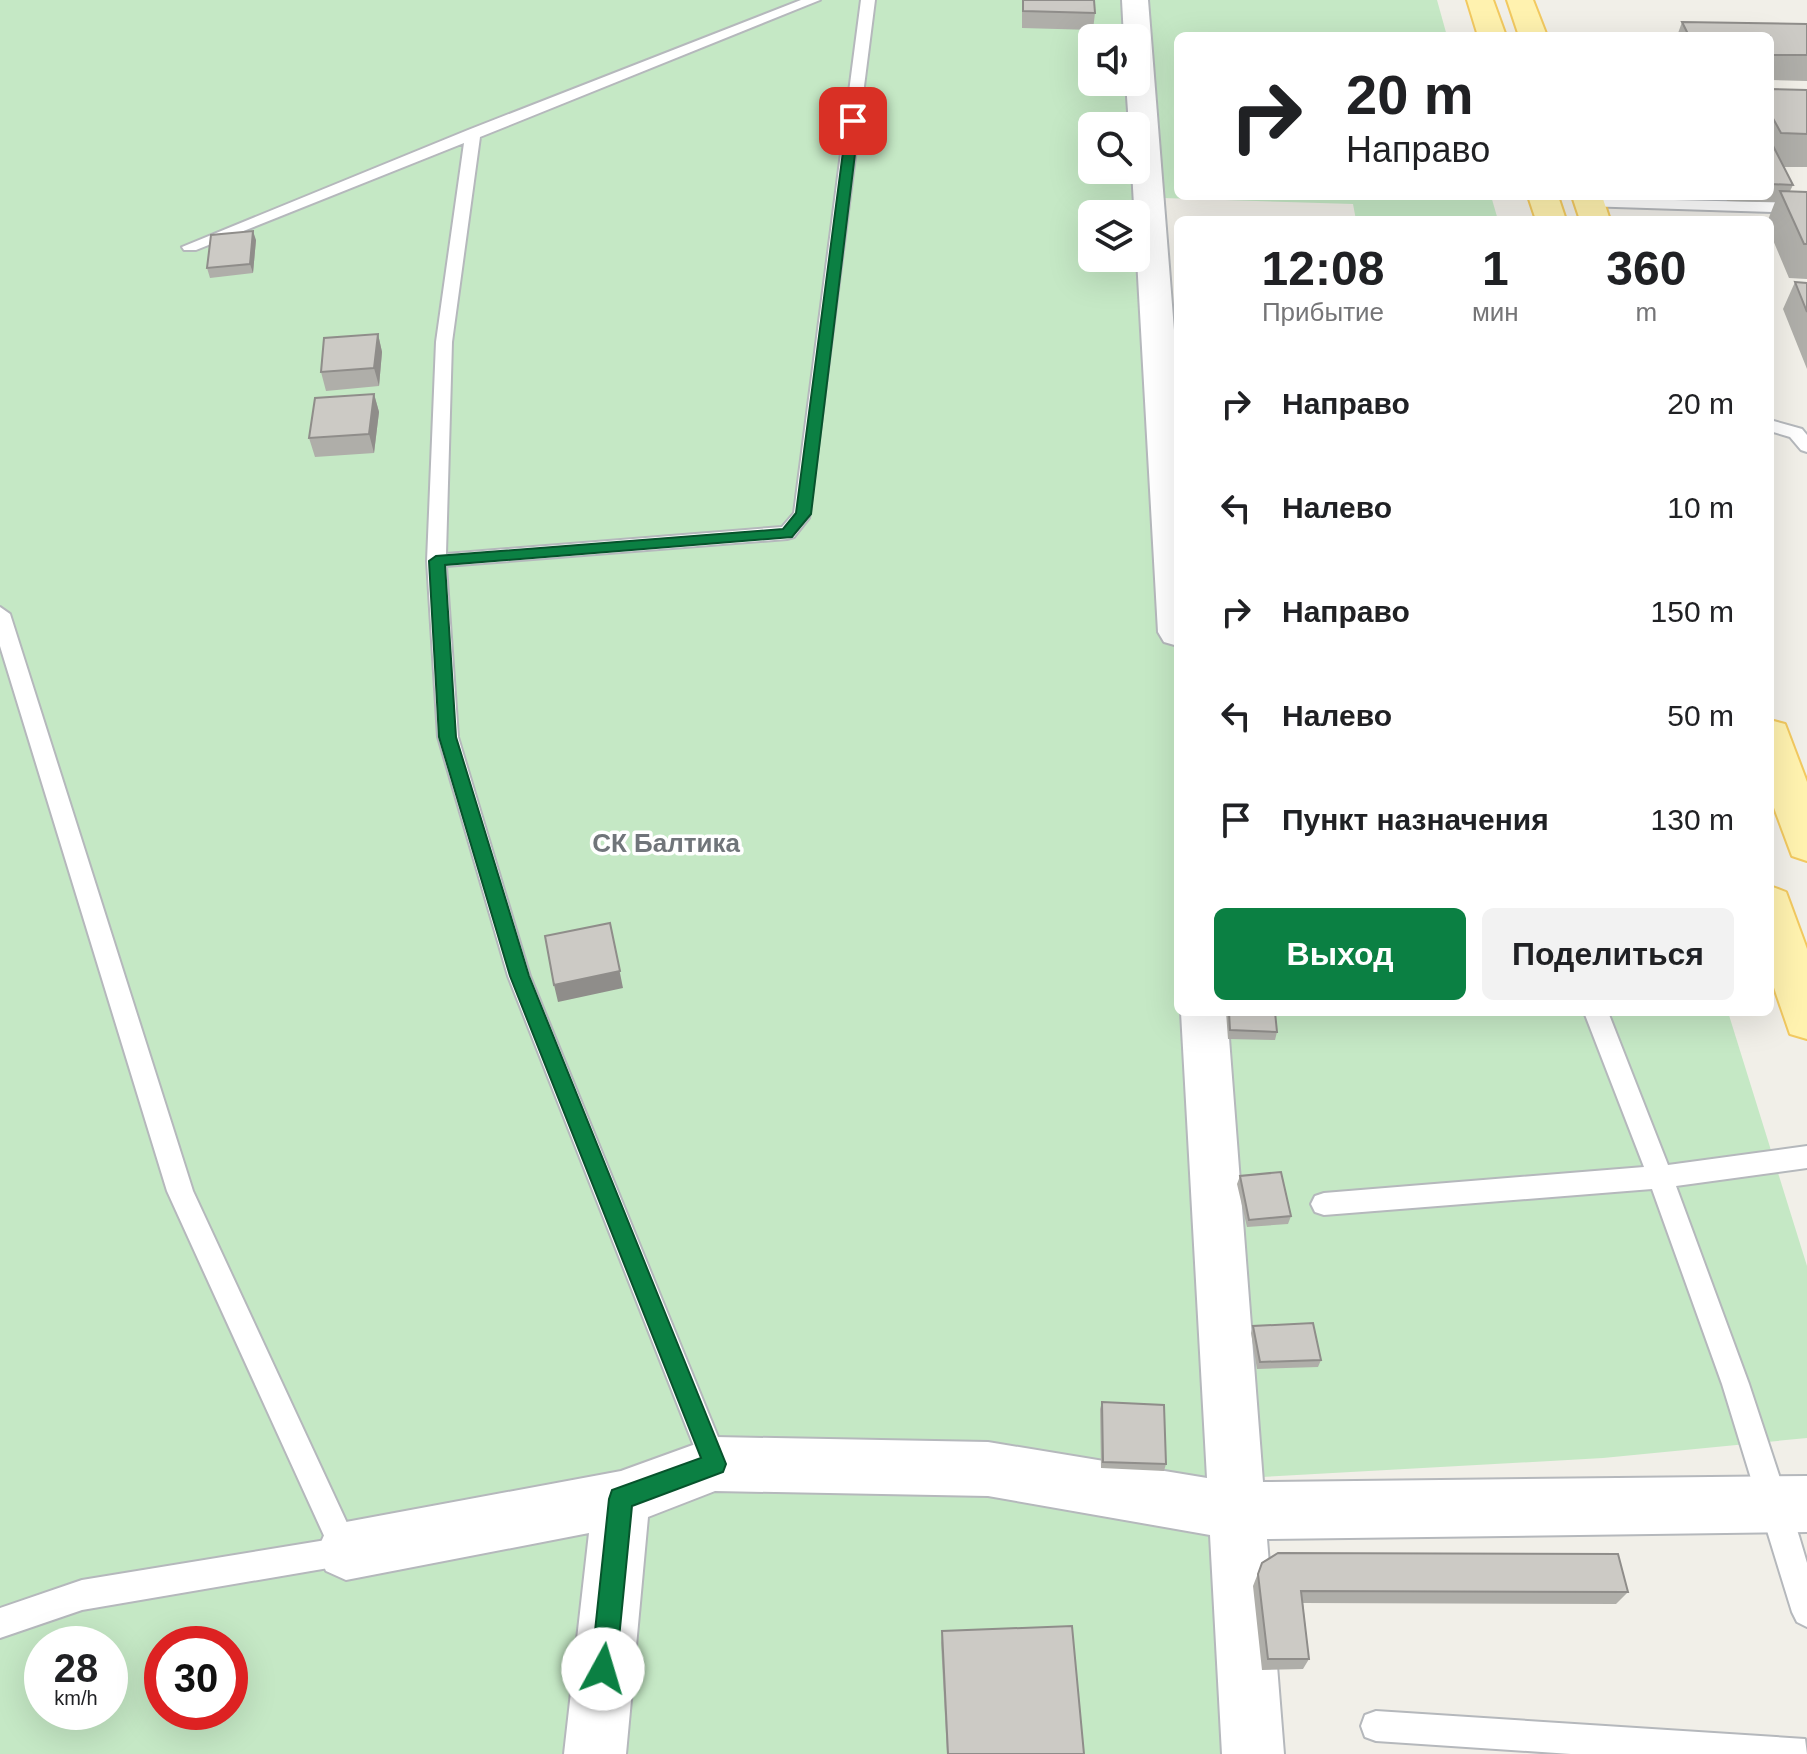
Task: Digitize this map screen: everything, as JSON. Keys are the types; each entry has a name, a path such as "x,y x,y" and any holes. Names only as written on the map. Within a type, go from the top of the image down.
{"main road":[{"path":"1480,0 1491,32"},
{"path":"1520,0 1532,32"},
{"path":"1774,747 1807,844"},
{"path":"1774,917 1807,1020"}],"street":[{"path":"1135,0 1174,573"},
{"path":"1204,1016 1253,1754"},
{"path":"346,1551 621,1499 715,1464 988,1469 1237,1511 1792,1504"},
{"path":"595,1754 621,1499"}],"lane":[{"path":"190,247 813,0"},
{"path":"436,561 787,533 803,514 868,0"},
{"path":"473,133 444,342 436,561 448,737 519,976 715,1464"},
{"path":"1590,206 1807,208"},
{"path":"1774,426 1796,433 1807,446"},
{"path":"0,614 180,1191 346,1551 82,1595 0,1623"},
{"path":"1598,1016 1792,1504 1807,1612"},
{"path":"1324,1204 1661,1177 1807,1157"},
{"path":"1376,1726 1805,1754"}],"green space":[{"path":"0,0 1437,0 1446,32 1174,32 1174,198 1163,198 1174,367 1174,1016 1729,1016 1807,1266 1807,1438 1603,1458 1261,1477 1277,1754 0,1754"},
{"path":"1226,200 1492,200 1497,216 1355,216 1353,204"}],"building":[{"path":"1023,0 1094,0 1095,13 1023,11"},
{"path":"1682,22 1807,24 1807,55 1774,55 1774,32 1687,32"},
{"path":"1774,89 1807,90 1807,134 1781,133 1774,120"},
{"path":"1774,148 1793,185 1774,184"},
{"path":"1780,191 1807,192 1807,244 1804,244"},
{"path":"253,231 250,264 207,268 211,235"},
{"path":"1795,282 1807,283 1807,312"},
{"path":"378,334 374,368 321,372 324,338"},
{"path":"374,394 369,434 309,438 315,398"},
{"path":"610,923 620,971 554,985 545,936"},
{"path":"1229,1016 1275,1016 1277,1032 1230,1030"},
{"path":"1281,1172 1291,1216 1249,1220 1240,1176"},
{"path":"1313,1323 1321,1360 1260,1362 1253,1326"},
{"path":"1102,1402 1164,1405 1166,1464 1103,1462"},
{"path":"1278,1553 1618,1554 1628,1592 1301,1591 1309,1659 1268,1659 1258,1574 1262,1563"},
{"path":"1072,1626 1084,1754 948,1754 942,1631"}],"district":[{"name":"СК Балтика","path":"666,843"}],"route":[{"path":"603,1669 621,1499 715,1464 519,976 448,737 436,561 787,533 803,514 853,121"}]}
